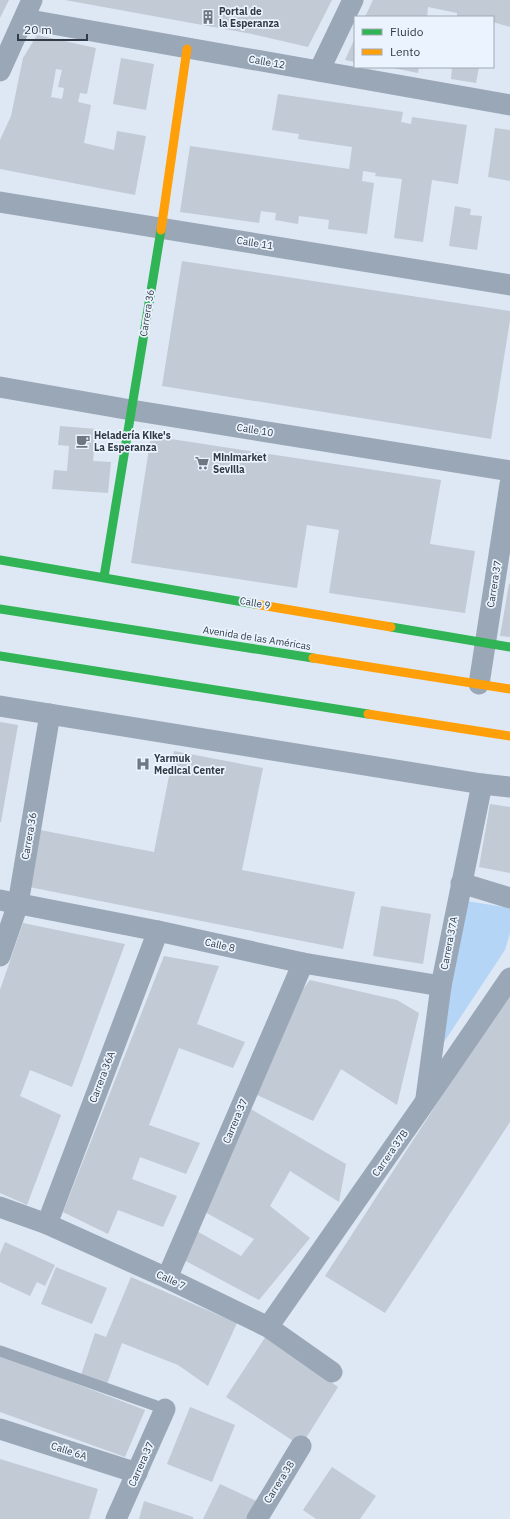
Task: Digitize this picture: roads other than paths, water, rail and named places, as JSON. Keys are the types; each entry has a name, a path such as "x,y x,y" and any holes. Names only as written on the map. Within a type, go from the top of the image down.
{"street":[{"path":"0,70 32,0"},
{"path":"319,72 352,0"},
{"name":"Calle 12","path":"24,19 510,105"},
{"name":"Carrera 36","path":"104,577 161,228 187,49"},
{"name":"Calle 11","path":"0,202 510,285"},
{"name":"Calle 10","path":"0,387 131,410 510,471"},
{"name":"Carrera 37","path":"479,684 510,484"},
{"name":"Calle 9","path":"0,560 510,647"},
{"name":"Avenida de las Américas","path":"0,609 510,689"},
{"path":"0,656 510,736"},
{"path":"0,706 482,784 510,787"},
{"name":"Carrera 36","path":"0,956 9,902 50,714"},
{"name":"Carrera 37A","path":"426,1102 441,986 482,784"},
{"path":"461,883 510,898"},
{"name":"Calle 8","path":"9,902 158,931 303,963 441,986"},
{"name":"Carrera 36A","path":"47,1224 158,931"},
{"name":"Carrera 37","path":"167,1278 303,963"},
{"name":"Carrera 37B","path":"268,1327 426,1102 510,978"},
{"name":"Calle 7","path":"0,1207 47,1224 167,1278 268,1327 332,1372"},
{"name":"Carrera 37","path":"116,1519 165,1409"},
{"name":"Calle 6A","path":"0,1429 137,1473"},
{"name":"Carrera 38","path":"262,1517 301,1446"}],"lane":[{"path":"0,1350 165,1409"}],"place":[{"name":"Portal de la Esperanza","path":"208,17"},
{"name":"Heladería Kike's La Esperanza","path":"83,441"},
{"name":"Minimarket Sevilla","path":"202,463"},
{"name":"Yarmuk Medical Center","path":"143,764"}]}
